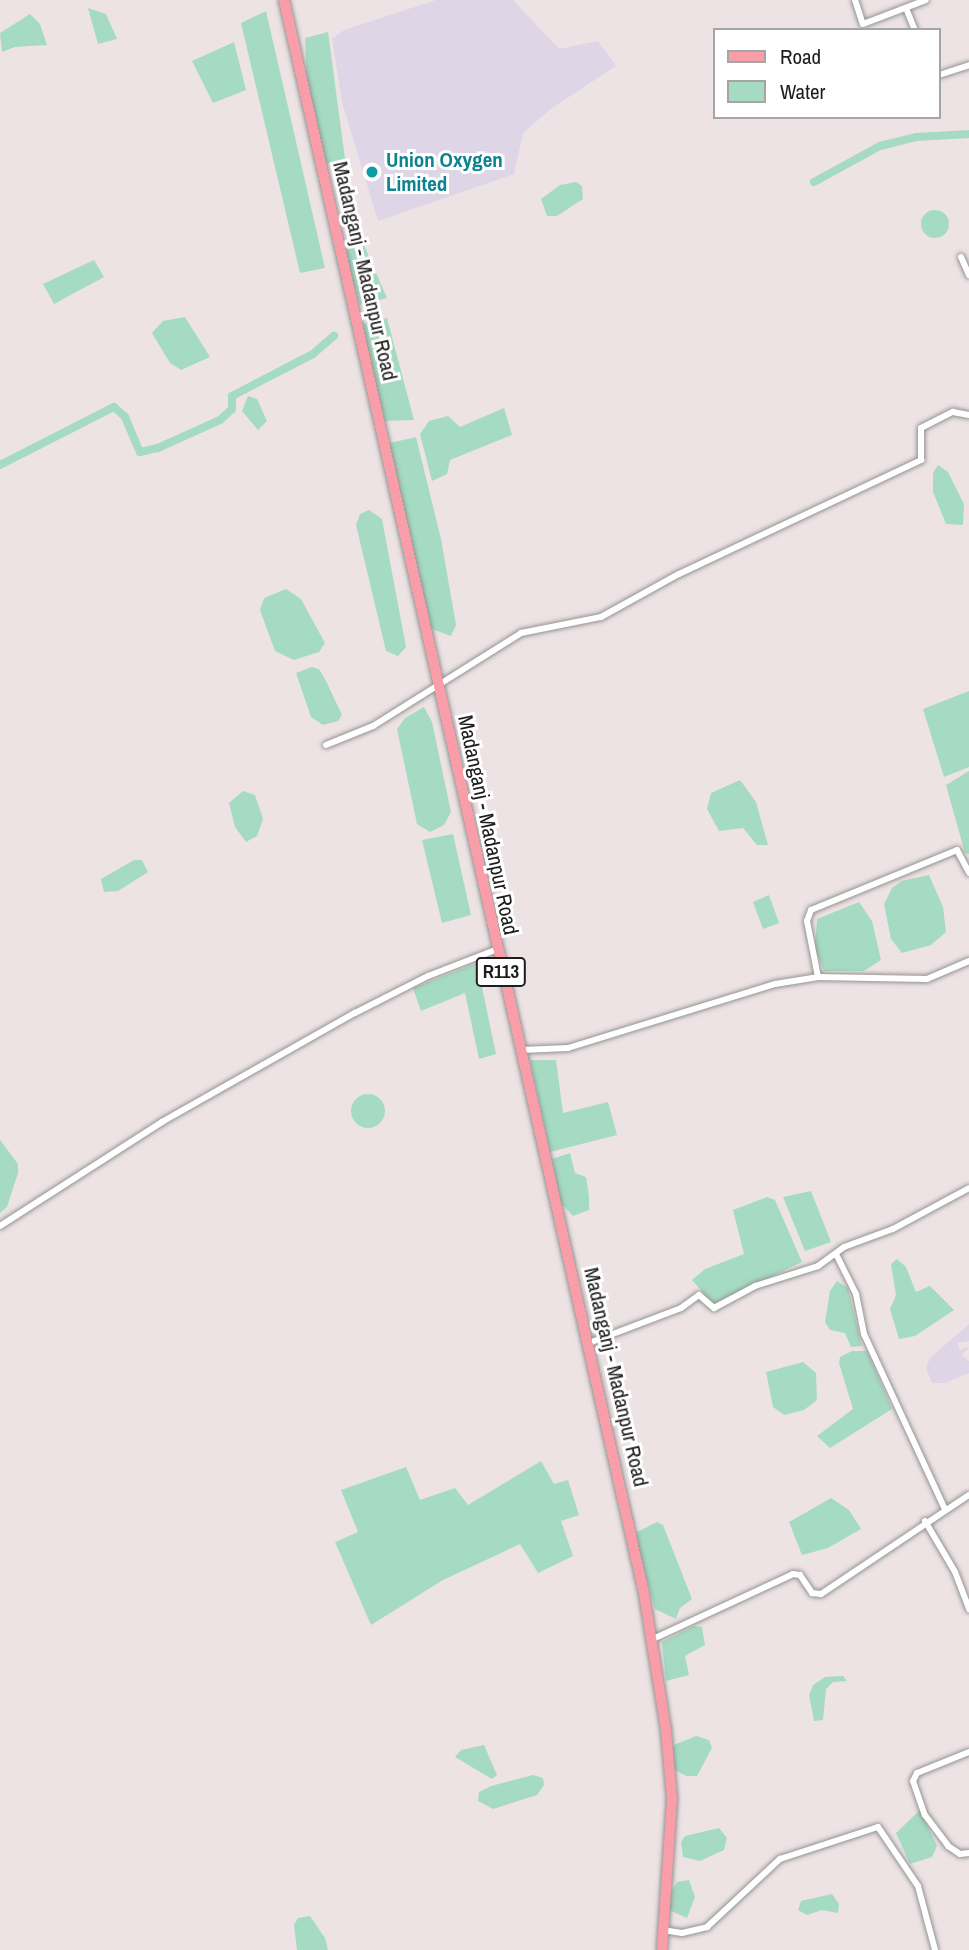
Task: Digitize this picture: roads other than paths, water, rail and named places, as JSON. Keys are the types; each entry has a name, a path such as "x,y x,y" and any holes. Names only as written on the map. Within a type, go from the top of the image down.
{"main road":[{"name":"Madanganj - Madanpur Road","path":"284,0 495,950 522,1050 653,1639 672,1800 662,1950"}],"street":[{"path":"855,0 863,24 926,0"},
{"path":"906,8 914,28"},
{"path":"941,74 969,65"},
{"path":"961,257 969,275"},
{"path":"326,745 373,726 438,688 450,675 521,633 601,617 679,574 921,460 920,428 953,412 969,415"},
{"path":"818,977 807,921 811,910 957,850 969,873"},
{"path":"0,1226 162,1122 355,1013 428,976 495,950"},
{"path":"522,1050 568,1048 752,989 818,977 927,979 969,961"},
{"path":"589,1343 681,1308 702,1294 714,1308 755,1286 818,1266 836,1254 969,1188"},
{"path":"836,1254 856,1294 864,1334 945,1509"},
{"path":"653,1639 793,1574 800,1575 812,1593 821,1594 925,1521 969,1495"},
{"path":"925,1521 955,1572 969,1609"},
{"path":"969,1752 917,1773 913,1781 926,1815 948,1846 960,1854 969,1853"},
{"path":"663,1930 682,1933 707,1927 780,1859 878,1826 918,1886 935,1950"}],"water":[{"path":"88,8 106,14 117,39 98,44"},
{"path":"266,11 325,268 300,273 241,23"},
{"path":"30,14 40,24 47,45 15,47 2,52 0,33"},
{"path":"328,32 345,159 326,164 307,86 305,38"},
{"path":"234,42 246,90 213,103 192,61"},
{"path":"576,182 582,186 583,199 557,216 547,216 541,199 560,185"},
{"path":"935,210 945,214 949,224 945,234 935,238 925,234 921,224 925,214"},
{"path":"360,236 387,298 360,305 344,253"},
{"path":"94,260 104,277 54,304 43,284"},
{"path":"185,317 210,357 181,370 170,363 152,333 163,321"},
{"path":"387,318 414,420 385,421 379,403 360,325"},
{"path":"248,396 257,399 267,421 258,430 242,411"},
{"path":"504,408 512,435 450,460 447,474 432,481 420,434 429,421 448,416 460,427"},
{"path":"416,437 441,539 456,625 451,636 429,628 386,444"},
{"path":"938,465 948,472 964,504 963,525 946,524 933,492 933,473"},
{"path":"369,510 382,519 406,647 398,656 386,651 356,525 360,514"},
{"path":"286,589 301,599 325,643 319,652 294,660 275,651 260,610 264,598"},
{"path":"312,667 319,669 326,681 342,715 338,721 323,725 311,717 296,673"},
{"path":"969,691 969,767 944,777 923,709"},
{"path":"424,707 432,722 451,812 444,825 430,832 417,824 397,729 405,718"},
{"path":"969,771 969,854 965,853 946,785"},
{"path":"740,780 756,802 768,845 757,845 743,828 719,831 707,809 711,793"},
{"path":"243,791 255,795 263,819 257,836 246,842 235,827 229,803"},
{"path":"453,834 471,915 442,923 422,840"},
{"path":"134,860 142,860 148,872 118,891 104,892 101,879"},
{"path":"929,875 943,907 946,932 931,945 902,953 891,939 884,904 892,888 902,881"},
{"path":"769,895 779,923 763,929 753,902"},
{"path":"859,902 872,921 881,960 864,971 824,971 815,947 817,919"},
{"path":"477,963 496,1054 479,1059 465,993 421,1011 413,988"},
{"path":"530,1060 556,1060 563,1113 608,1102 617,1135 550,1152"},
{"path":"368,1094 380,1099 385,1111 380,1123 368,1128 356,1123 351,1111 356,1099"},
{"path":"0,1140 18,1164 18,1173 7,1207 0,1213"},
{"path":"570,1153 575,1173 586,1177 589,1196 589,1210 573,1216 561,1203 552,1159"},
{"path":"811,1191 831,1242 805,1251 783,1197"},
{"path":"767,1197 775,1200 802,1262 713,1304 692,1280 705,1269 744,1254 733,1210"},
{"path":"897,1259 906,1267 916,1292 930,1286 954,1310 915,1336 899,1339 890,1309 896,1295 891,1264"},
{"path":"837,1281 848,1288 862,1346 851,1347 845,1333 830,1330 825,1322 830,1291"},
{"path":"852,1351 867,1351 892,1409 830,1448 817,1436 853,1409 839,1363 840,1357"},
{"path":"803,1362 816,1373 817,1400 804,1410 784,1415 773,1407 766,1372"},
{"path":"541,1461 554,1484 568,1480 579,1515 561,1521 573,1556 538,1573 520,1544 443,1580 371,1625 335,1542 358,1532 341,1490 406,1467 420,1500 455,1488 468,1505"},
{"path":"831,1498 849,1510 861,1529 828,1548 802,1555 789,1522"},
{"path":"657,1522 663,1525 692,1599 680,1608 676,1619 655,1609 636,1540 637,1532"},
{"path":"694,1626 702,1627 705,1645 685,1656 689,1675 666,1681 662,1642"},
{"path":"843,1676 847,1681 833,1682 826,1689 823,1720 814,1721 809,1695 813,1685 825,1677"},
{"path":"696,1736 709,1740 712,1748 697,1776 686,1776 671,1768 670,1753 674,1745"},
{"path":"484,1745 497,1775 492,1779 455,1757 461,1750"},
{"path":"533,1775 543,1778 544,1785 537,1795 493,1809 478,1801 479,1792 491,1786"},
{"path":"920,1810 937,1846 932,1857 910,1864 896,1833"},
{"path":"719,1828 727,1838 724,1850 700,1861 683,1857 681,1842 685,1836"},
{"path":"689,1880 695,1897 687,1918 669,1910 668,1898 677,1882"},
{"path":"832,1894 839,1904 838,1913 822,1910 807,1915 798,1910 801,1901"},
{"path":"310,1916 325,1938 328,1950 297,1950 294,1925 298,1918"}],"waterway":[{"path":"814,182 880,146 917,137 969,134"},
{"path":"0,465 114,407 125,417 140,452 158,448 220,420 232,409 232,396 313,354 334,336"}],"place":[{"name":"Union Oxygen Limited","path":"372,172"}]}
